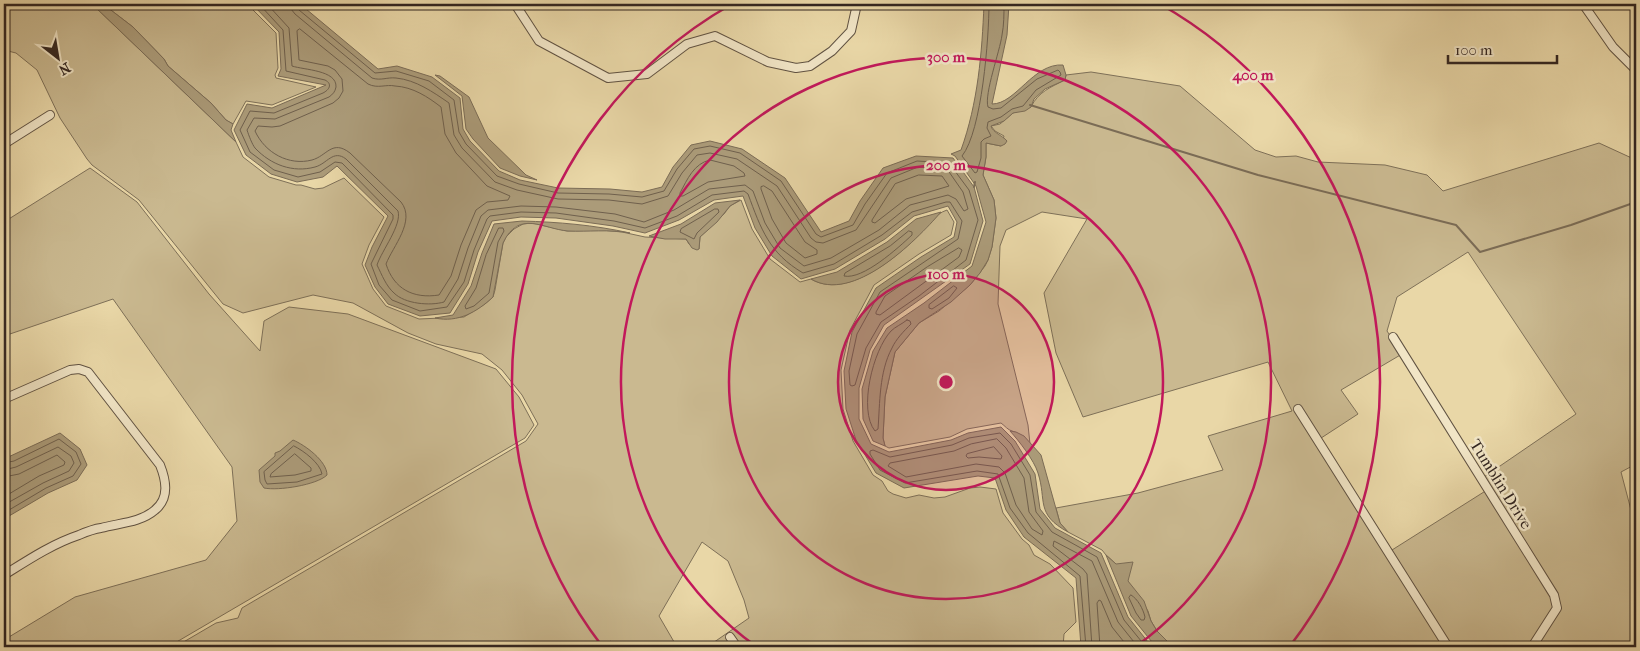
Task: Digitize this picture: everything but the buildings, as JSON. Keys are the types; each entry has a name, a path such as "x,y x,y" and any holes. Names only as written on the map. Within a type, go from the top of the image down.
{"street":[{"path":"515,4 539,41 608,78 647,74 687,44 714,36 768,62 796,68 810,66 832,51 851,31 857,4"},
{"path":"1583,4 1613,47 1636,70"},
{"path":"4,144 50,115"},
{"name":"Tumblin Drive","path":"1393,337 1554,595 1557,608 1532,647"},
{"path":"4,399 70,370 79,368 88,372 160,464 166,478 166,488 162,501 156,510 143,518 76,536 40,552 4,575"},
{"path":"1298,409 1448,647"},
{"path":"730,637 737,647"}],"shaded area":[{"path":"4,4 92,4 236,142 243,157 269,177 315,189 323,188 344,178 384,217 369,245 362,264 373,289 386,306 419,319 464,317 493,297 503,243 514,229 523,224 532,223 567,231 601,230 645,237 686,239 689,244 699,249 700,237 730,206 741,200 752,229 770,259 800,282 811,279 824,284 838,284 853,281 881,266 916,238 934,218 947,210 954,222 951,235 874,285 850,330 841,370 843,409 853,441 873,475 882,481 888,491 893,494 906,498 919,495 934,498 945,497 970,488 996,489 1003,513 1022,539 1029,545 1034,555 1050,564 1073,588 1076,622 1064,634 1063,647 707,647 749,618 744,600 728,561 702,542 659,616 677,647 614,647 611,641 600,647 175,647 216,623 238,618 242,608 526,441 538,424 522,395 502,370 482,354 436,344 408,333 353,303 313,295 243,313 223,304 139,200 92,165 87,159 60,118 37,70 16,53 4,50"},
{"path":"103,4 247,4 276,33 278,68 275,75 276,78 316,87 272,105 246,101 233,124 226,120 211,103 168,66 164,59 133,27"},
{"path":"1091,72 1180,86 1255,150 1276,157 1296,156 1318,162 1385,165 1427,175 1443,191 1599,143 1636,160 1636,464 1621,472 1631,510 1636,507 1636,647 1173,647 1157,631 1148,611 1116,564 1102,550 1068,532 1060,523 1056,508 1138,493 1223,470 1208,436 1292,411 1268,362 1083,417 1056,353 1044,293 1087,219 1042,212 1006,230 1000,246 998,304 1028,425 1030,444 1022,436 1009,430 1001,423 967,429 950,437 889,448 885,446 883,438 885,397 895,352 919,323 939,311 970,285 988,260 996,218 994,200 983,175 986,143 1001,146 1004,136 995,131 991,126 1000,124 1013,113 1031,107 1037,97 1065,80 1066,75","holes":["1468,252 1576,414 1481,479 1487,490 1392,550 1315,442 1358,414 1341,390 1402,354 1387,331 1397,297"]},
{"path":"90,168 137,202 209,294 260,351 264,321 289,307 348,314 496,369 519,397 534,425 525,438 168,647 4,647 4,640 75,597 206,560 237,521 232,467 113,299 4,336 4,222"}],"water":[{"path":"92,4 103,4 133,27 164,59 168,66 211,103 226,120 233,124 231,130 236,142"},
{"path":"252,4 300,4 378,69 397,66 432,77 460,98 463,129 470,141 499,171 520,180 558,188 642,192 662,187 673,167 691,145 710,141 742,149 785,178 821,232 849,221 860,201 883,168 916,156 953,158 974,187 983,221 970,264 884,325 870,350 859,388 859,419 871,444 889,452 951,440 968,433 1001,427 1015,441 1035,474 1040,509 1055,528 1101,553 1128,617 1152,647 1081,647 1076,578 1024,537 1006,510 995,478 978,476 904,488 876,473 856,440 846,409 844,371 852,332 876,288 954,237 957,222 948,206 914,216 885,239 835,269 801,279 772,256 755,228 743,196 714,200 679,220 645,233 613,226 556,218 521,217 492,221 478,252 468,284 450,313 420,316 388,304 375,287 365,265 388,216 337,166 323,177 297,182 271,174 246,155 234,130 247,104 272,108 326,85 278,76 281,69 279,32"},
{"path":"984,4 1009,4 1007,35 992,104 1009,98 1034,76 1052,66 1063,65 1066,75 1065,80 1045,89 1034,99 1031,107 1025,111 1013,113 1004,121 991,126 1007,141 1001,146 986,143 983,175 994,200 996,218 988,260 970,285 951,302 919,323 895,352 885,397 883,438 885,446 873,441 863,419 862,389 873,351 887,328 924,303 972,266 986,222 976,186 955,156 951,154 961,150 975,96 982,41"},
{"path":"435,75 440,76 469,97 488,138 526,175 537,180 500,168 466,129 462,96"},
{"path":"740,200 730,206 717,222 700,237 699,249 697,250 692,248 686,239 665,239 649,236 681,224 715,203"},
{"path":"941,212 900,253 864,277 845,283 828,285 811,279 837,272 887,242 916,219"},
{"path":"522,221 576,224 630,233 568,231 532,223 516,226 503,243 493,297 474,312 459,318 435,318 453,315 471,286 494,224"},
{"path":"1010,431 1024,436 1041,455 1060,523 1068,532 1046,513 1041,483 1036,468 1026,451"},
{"path":"60,433 80,449 87,465 77,480 48,493 4,519 4,459"},
{"path":"293,440 319,459 327,475 315,482 297,486 278,489 264,488 260,482 259,470 275,456 275,453"},
{"path":"1106,555 1116,564 1133,562 1128,581 1144,601 1151,621 1157,631 1173,647 1156,647 1131,616"}],"waterway":[{"path":"1030,105 1258,175 1456,225 1480,252 1571,225 1636,202"},
{"path":"974,187 975,182"}]}
